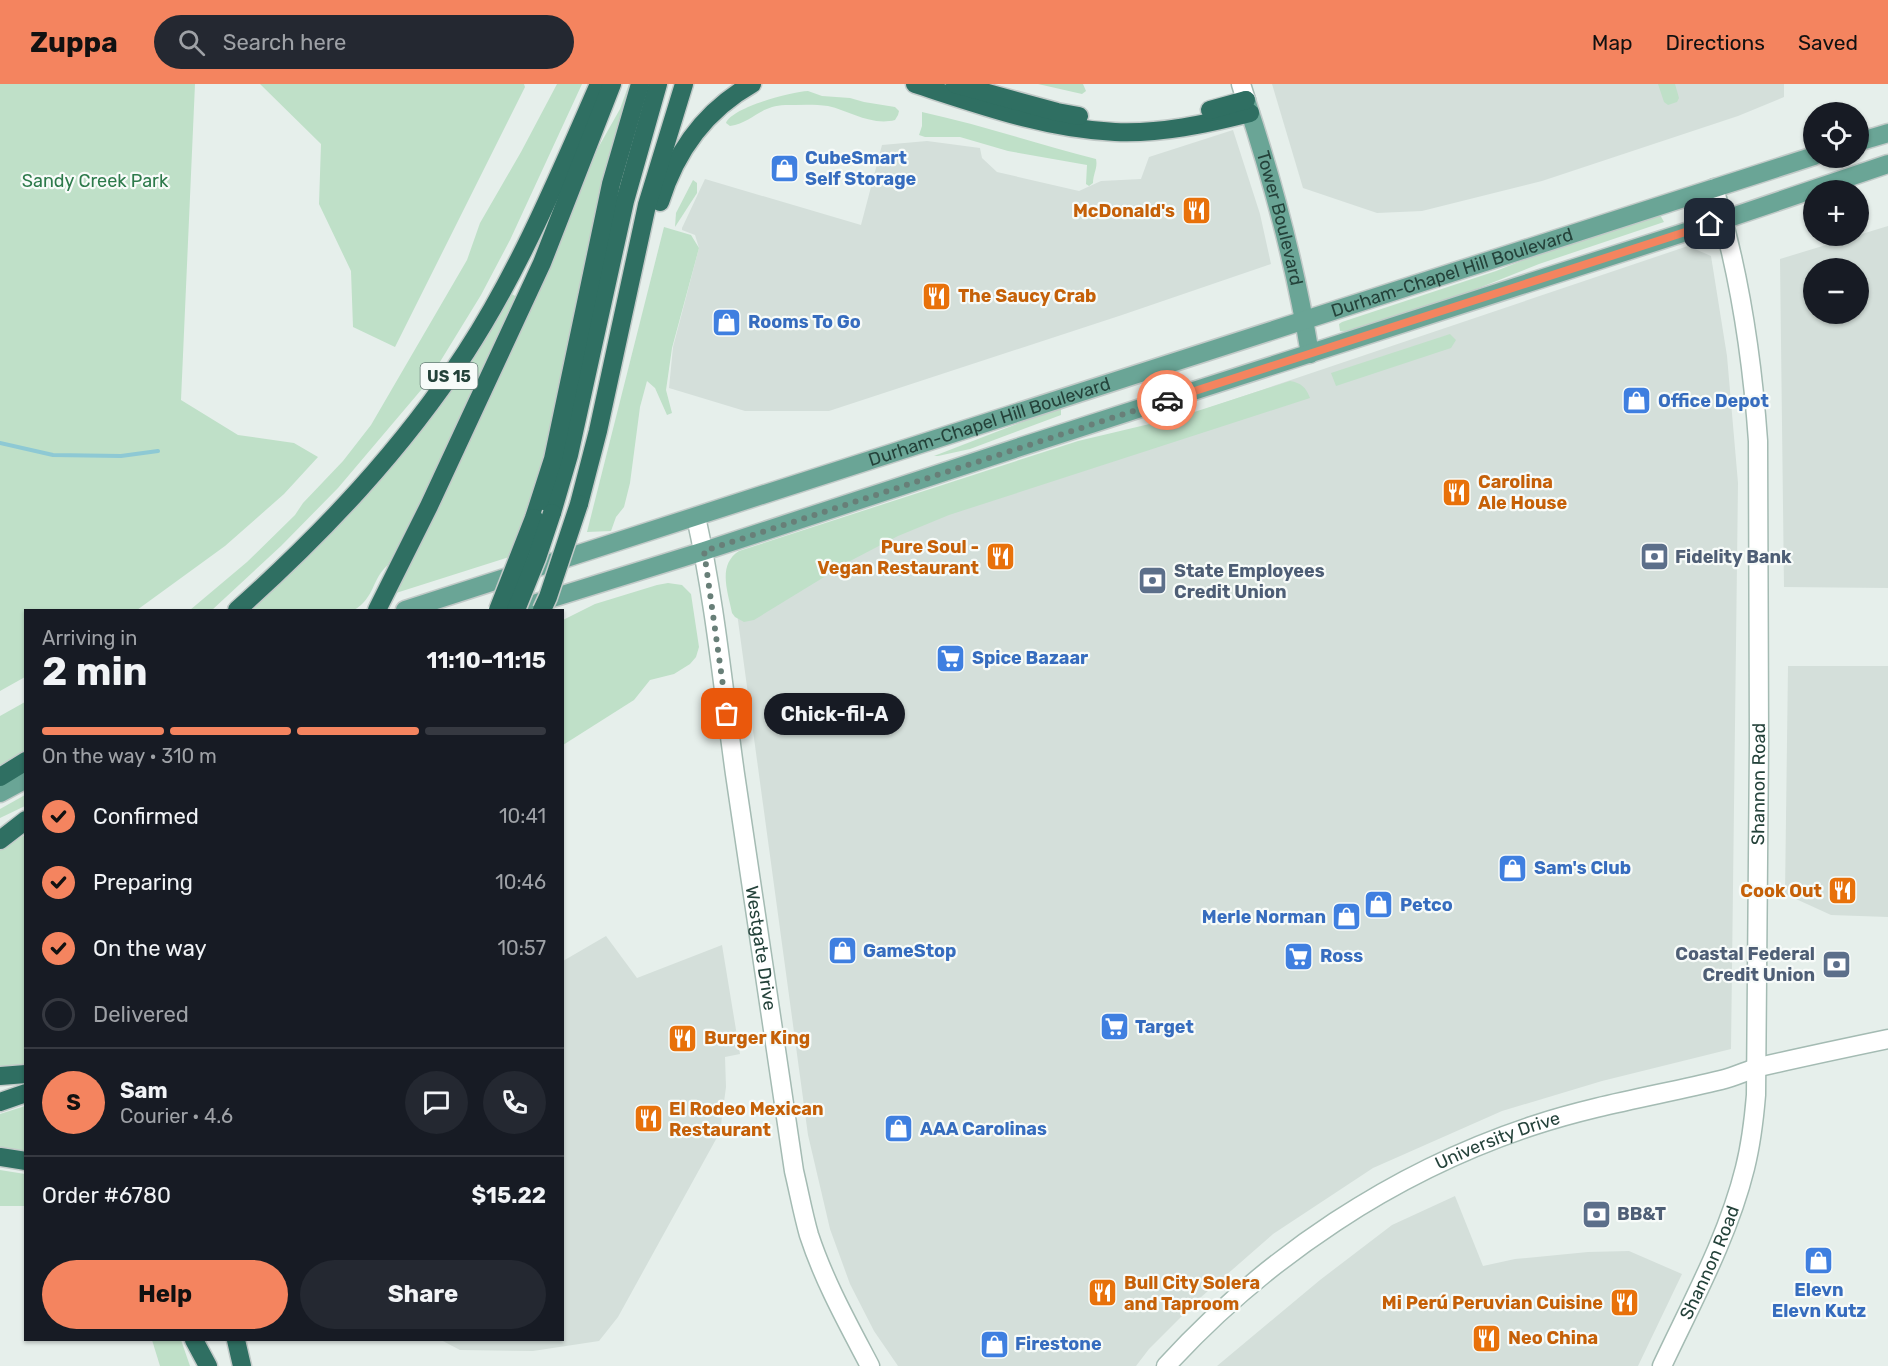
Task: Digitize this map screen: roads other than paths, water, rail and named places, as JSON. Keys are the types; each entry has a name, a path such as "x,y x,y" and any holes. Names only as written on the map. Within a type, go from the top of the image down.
{"highway":[{"name":"US 15","path":"238,609 287,566 396,449 466,352 532,233 599,84"},
{"path":"378,609 429,506 542,263 612,84"},
{"path":"515,609 537,558 553,459 611,184 640,84"},
{"path":"498,609 543,516 574,435 626,201 658,84"},
{"path":"542,609 579,504 647,205 684,84"},
{"path":"606,393 640,279 656,215 677,160 694,133 707,119 734,95 752,84"},
{"path":"915,84 1046,123 1116,132 1159,130 1204,124 1246,99"},
{"path":"955,84 1057,112 1085,118 1111,120 1140,121 1184,116 1246,99"},
{"path":"0,777 24,762"},
{"path":"0,840 24,822"},
{"path":"0,1076 24,1074"},
{"path":"0,1102 24,1094"},
{"path":"0,1157 24,1161"},
{"path":"195,1341 208,1366"},
{"path":"206,1341 214,1366"},
{"path":"236,1341 242,1366"}],"main road":[{"name":"Tower Boulevard","path":"1246,99 1273,188 1310,354"},
{"path":"1869,139 1888,133"},
{"name":"Durham-Chapel Hill Boulevard","path":"408,609 1803,160"},
{"name":"Durham-Chapel Hill Boulevard","path":"518,609 704,551 1006,451 1723,220 1888,164"},
{"path":"0,793 24,780"},
{"path":"0,831 24,821"}],"street":[{"name":"Shannon Road","path":"1662,1366 1715,1254 1734,1207 1751,1140 1756,1095 1758,441 1739,286 1714,189"},
{"name":"Westgate Drive","path":"696,517 704,551 794,1171 810,1236 820,1263 842,1313 870,1366"},
{"name":"University Drive","path":"1166,1366 1227,1305 1265,1272 1330,1225 1413,1178 1479,1146 1538,1124 1609,1105 1723,1080 1756,1068 1888,1039"}],"waterway":[{"path":"0,443 53,455 121,456 158,451"}],"place":[{"name":"CubeSmart Self Storage","path":"784,168"},
{"name":"McDonald's","path":"1196,211"},
{"name":"The Saucy Crab","path":"937,296"},
{"name":"Rooms To Go","path":"727,322"},
{"name":"Office Depot","path":"1637,401"},
{"name":"Carolina Ale House","path":"1457,492"},
{"name":"Pure Soul - Vegan Restaurant","path":"1000,557"},
{"name":"Fidelity Bank","path":"1654,557"},
{"name":"State Employees Credit Union","path":"1153,581"},
{"name":"Spice Bazaar","path":"951,658"},
{"name":"Chick-fil-A","path":"727,714"},
{"name":"Sam's Club","path":"1513,868"},
{"name":"Cook Out","path":"1843,891"},
{"name":"Petco","path":"1379,905"},
{"name":"Merle Norman","path":"1347,917"},
{"name":"GameStop","path":"842,951"},
{"name":"Ross","path":"1299,956"},
{"name":"Coastal Federal Credit Union","path":"1836,964"},
{"name":"Target","path":"1114,1027"},
{"name":"Burger King","path":"683,1038"},
{"name":"El Rodeo Mexican Restaurant","path":"648,1119"},
{"name":"AAA Carolinas","path":"899,1129"},
{"name":"BB&T","path":"1596,1214"},
{"name":"Elevn Elevn Kutz","path":"1819,1261"},
{"name":"Bull City Solera and Taproom","path":"1103,1293"},
{"name":"Mi Perú Peruvian Cuisine","path":"1624,1303"},
{"name":"Neo China","path":"1487,1338"},
{"name":"Firestone","path":"994,1344"}],"park label":[{"name":"Sandy Creek Park","path":"95,181"}]}
